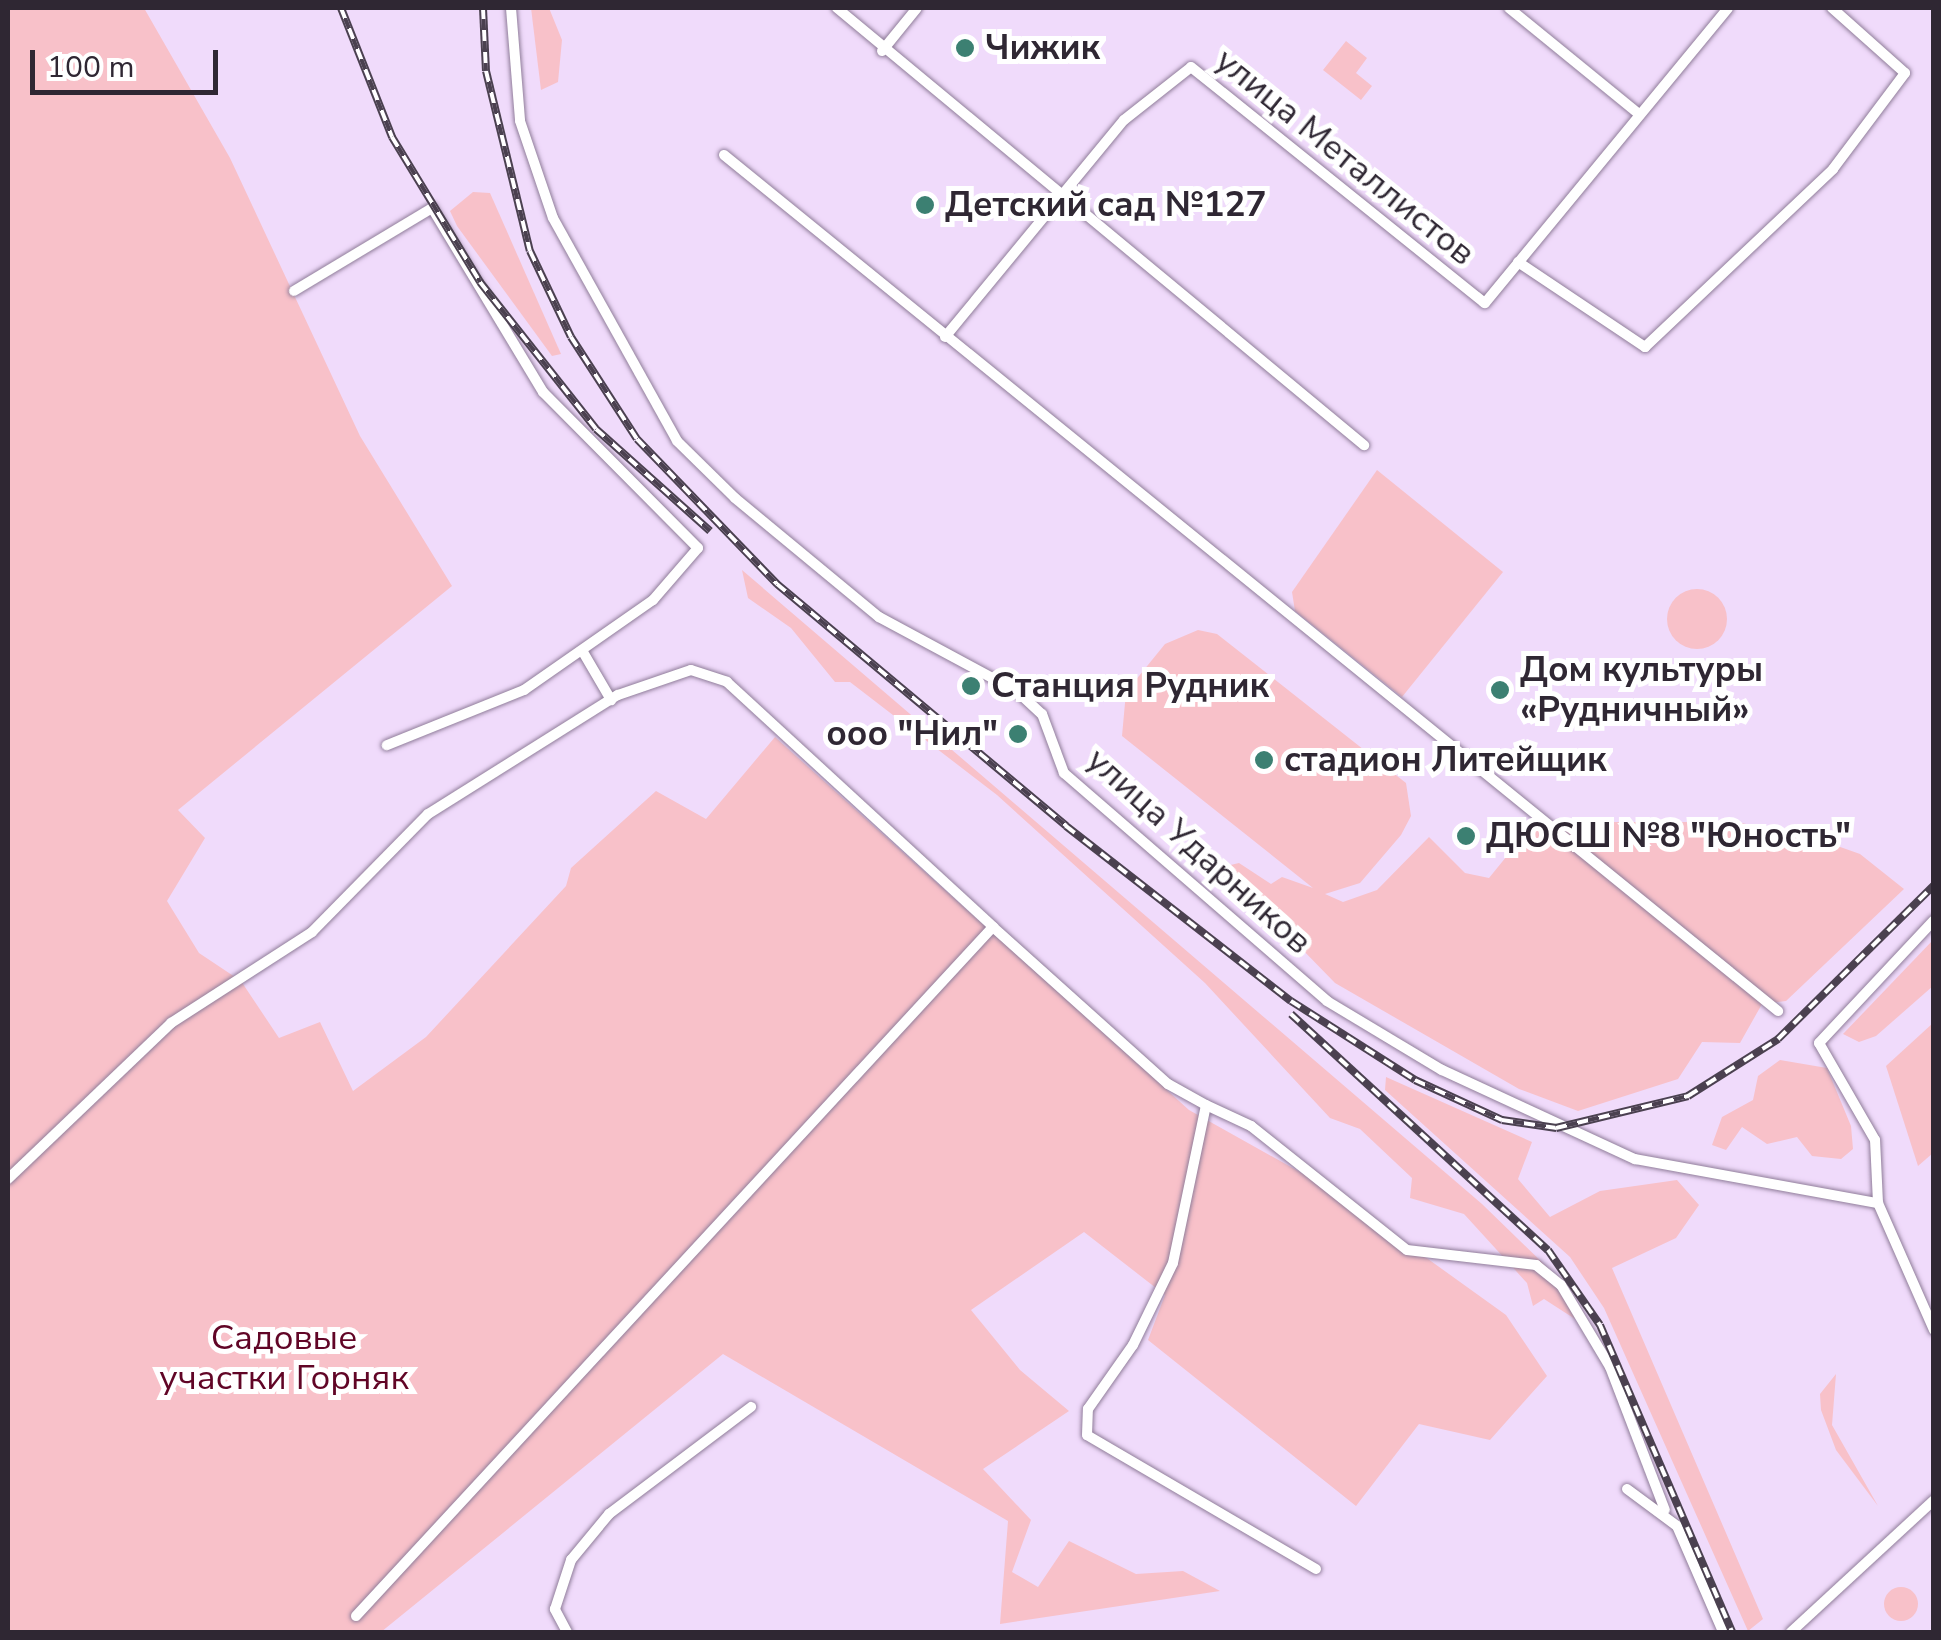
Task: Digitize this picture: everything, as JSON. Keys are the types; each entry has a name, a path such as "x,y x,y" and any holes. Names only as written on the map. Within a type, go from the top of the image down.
{"street":[{"name":"улица Ударников","path":"511,8 520,121 533,162 582,282 677,441 879,617 1018,692 1042,714 1064,772 1327,1001 1442,1070 1635,1159 1878,1203"},
{"path":"836,8 882,51 1364,446"},
{"path":"882,51 917,8"},
{"path":"1509,8 1638,114"},
{"path":"1728,8 1518,262 1645,347 1833,170 1905,72 1832,8"},
{"name":"улица Металлистов","path":"1060,198 1124,120 1175,86 1191,66 1485,303 1518,262"},
{"path":"724,155 1778,1011"},
{"path":"945,337 1060,198"},
{"path":"294,291 432,208 542,392 698,548 653,600 524,690 387,746"},
{"path":"582,652 611,700"},
{"path":"8,1178 172,1023 312,932 428,814 611,700 691,670 717,675 1168,1084 1252,1126 1407,1250 1536,1265 1561,1285 1610,1367 1665,1510 1723,1632"},
{"path":"1934,920 1819,1043 1875,1140 1878,1203 1934,1330"},
{"path":"356,1616 993,926"},
{"path":"1206,1105 1173,1262 1133,1345 1088,1409 1087,1435 1306,1556 1316,1569"},
{"path":"566,1632 555,1610 572,1560 609,1514 752,1407"},
{"path":"1626,1490 1665,1510"},
{"path":"1791,1632 1934,1500"}],"green space":[{"name":"Садовые участки Горняк","path":"8,8 144,8 230,158 360,436 452,586 178,810 205,838 167,901 199,953 241,981 279,1038 320,1022 353,1091 426,1037 566,886 571,868 656,791 706,819 775,737 1189,1110 1332,1190 1506,1315 1547,1376 1490,1440 1419,1424 1356,1506 1148,1340 1165,1295 1084,1232 971,1310 1020,1370 1069,1411 983,1469 1031,1520 1012,1572 1038,1587 1069,1541 1136,1574 1183,1571 1220,1591 1000,1624 1008,1521 723,1354 381,1632 8,1632"},
{"path":"531,8 549,8 562,40 558,82 541,90"},
{"path":"1346,41 1367,58 1356,73 1372,86 1361,100 1323,70"},
{"path":"473,192 490,193 561,354 552,356 457,226 450,211"},
{"path":"1377,470 1503,572 1402,697 1295,611 1292,592"},
{"path":"742,570 1482,1204 1549,1269 1575,1319 1544,1299 1533,1306 1527,1283 1464,1214 1410,1198 1412,1178 1360,1129 1330,1118 1205,983 997,795 850,682 835,682 791,628 748,598"},
{"path":"1697,589 1718,598 1727,619 1718,640 1697,649 1676,640 1667,619 1676,598"},
{"path":"1198,630 1217,634 1406,783 1411,816 1401,835 1360,883 1325,894 1343,902 1377,890 1429,837 1465,873 1489,878 1533,824 1567,822 1736,822 1812,837 1860,854 1904,889 1786,1001 1762,1004 1740,1043 1702,1042 1678,1079 1578,1111 1519,1089 1335,983 1222,867 1239,863 1271,884 1282,877 1313,888 1122,736 1126,692 1165,644"},
{"path":"1933,940 1933,986 1876,1036 1859,1042 1843,1034"},
{"path":"1933,1023 1933,1153 1918,1166 1886,1066"},
{"path":"1780,1060 1827,1068 1851,1126 1853,1149 1841,1159 1812,1156 1797,1137 1767,1144 1742,1127 1726,1150 1712,1145 1722,1117 1753,1100 1758,1076"},
{"path":"1386,1077 1532,1142 1518,1179 1550,1217 1600,1191 1677,1180 1699,1205 1676,1238 1612,1268 1763,1619 1748,1631 1604,1308 1570,1257 1385,1090"},
{"path":"1836,1374 1832,1425 1878,1506 1836,1450 1821,1410 1820,1394"},
{"path":"1901,1587 1913,1592 1918,1604 1913,1616 1901,1621 1889,1616 1884,1604 1889,1592"}],"railway":[{"path":"341,8 392,137 480,282 596,429 710,531"},
{"path":"483,8 486,71 530,251 571,337 637,439 777,584 1066,826 1291,1001 1415,1080 1502,1120 1556,1128 1688,1096 1778,1039 1934,885"},
{"path":"1291,1014 1548,1250 1600,1325 1732,1632"}],"place":[{"name":"Чижик","path":"965,48"},
{"name":"Детский сад №127","path":"925,205"},
{"name":"Станция Рудник","path":"971,686"},
{"name":"Дом культуры «Рудничный»","path":"1500,690"},
{"name":"ооо \"Нил\"","path":"1018,734"},
{"name":"стадион Литейщик","path":"1264,760"},
{"name":"ДЮСШ №8 \"Юность\"","path":"1466,836"}]}
